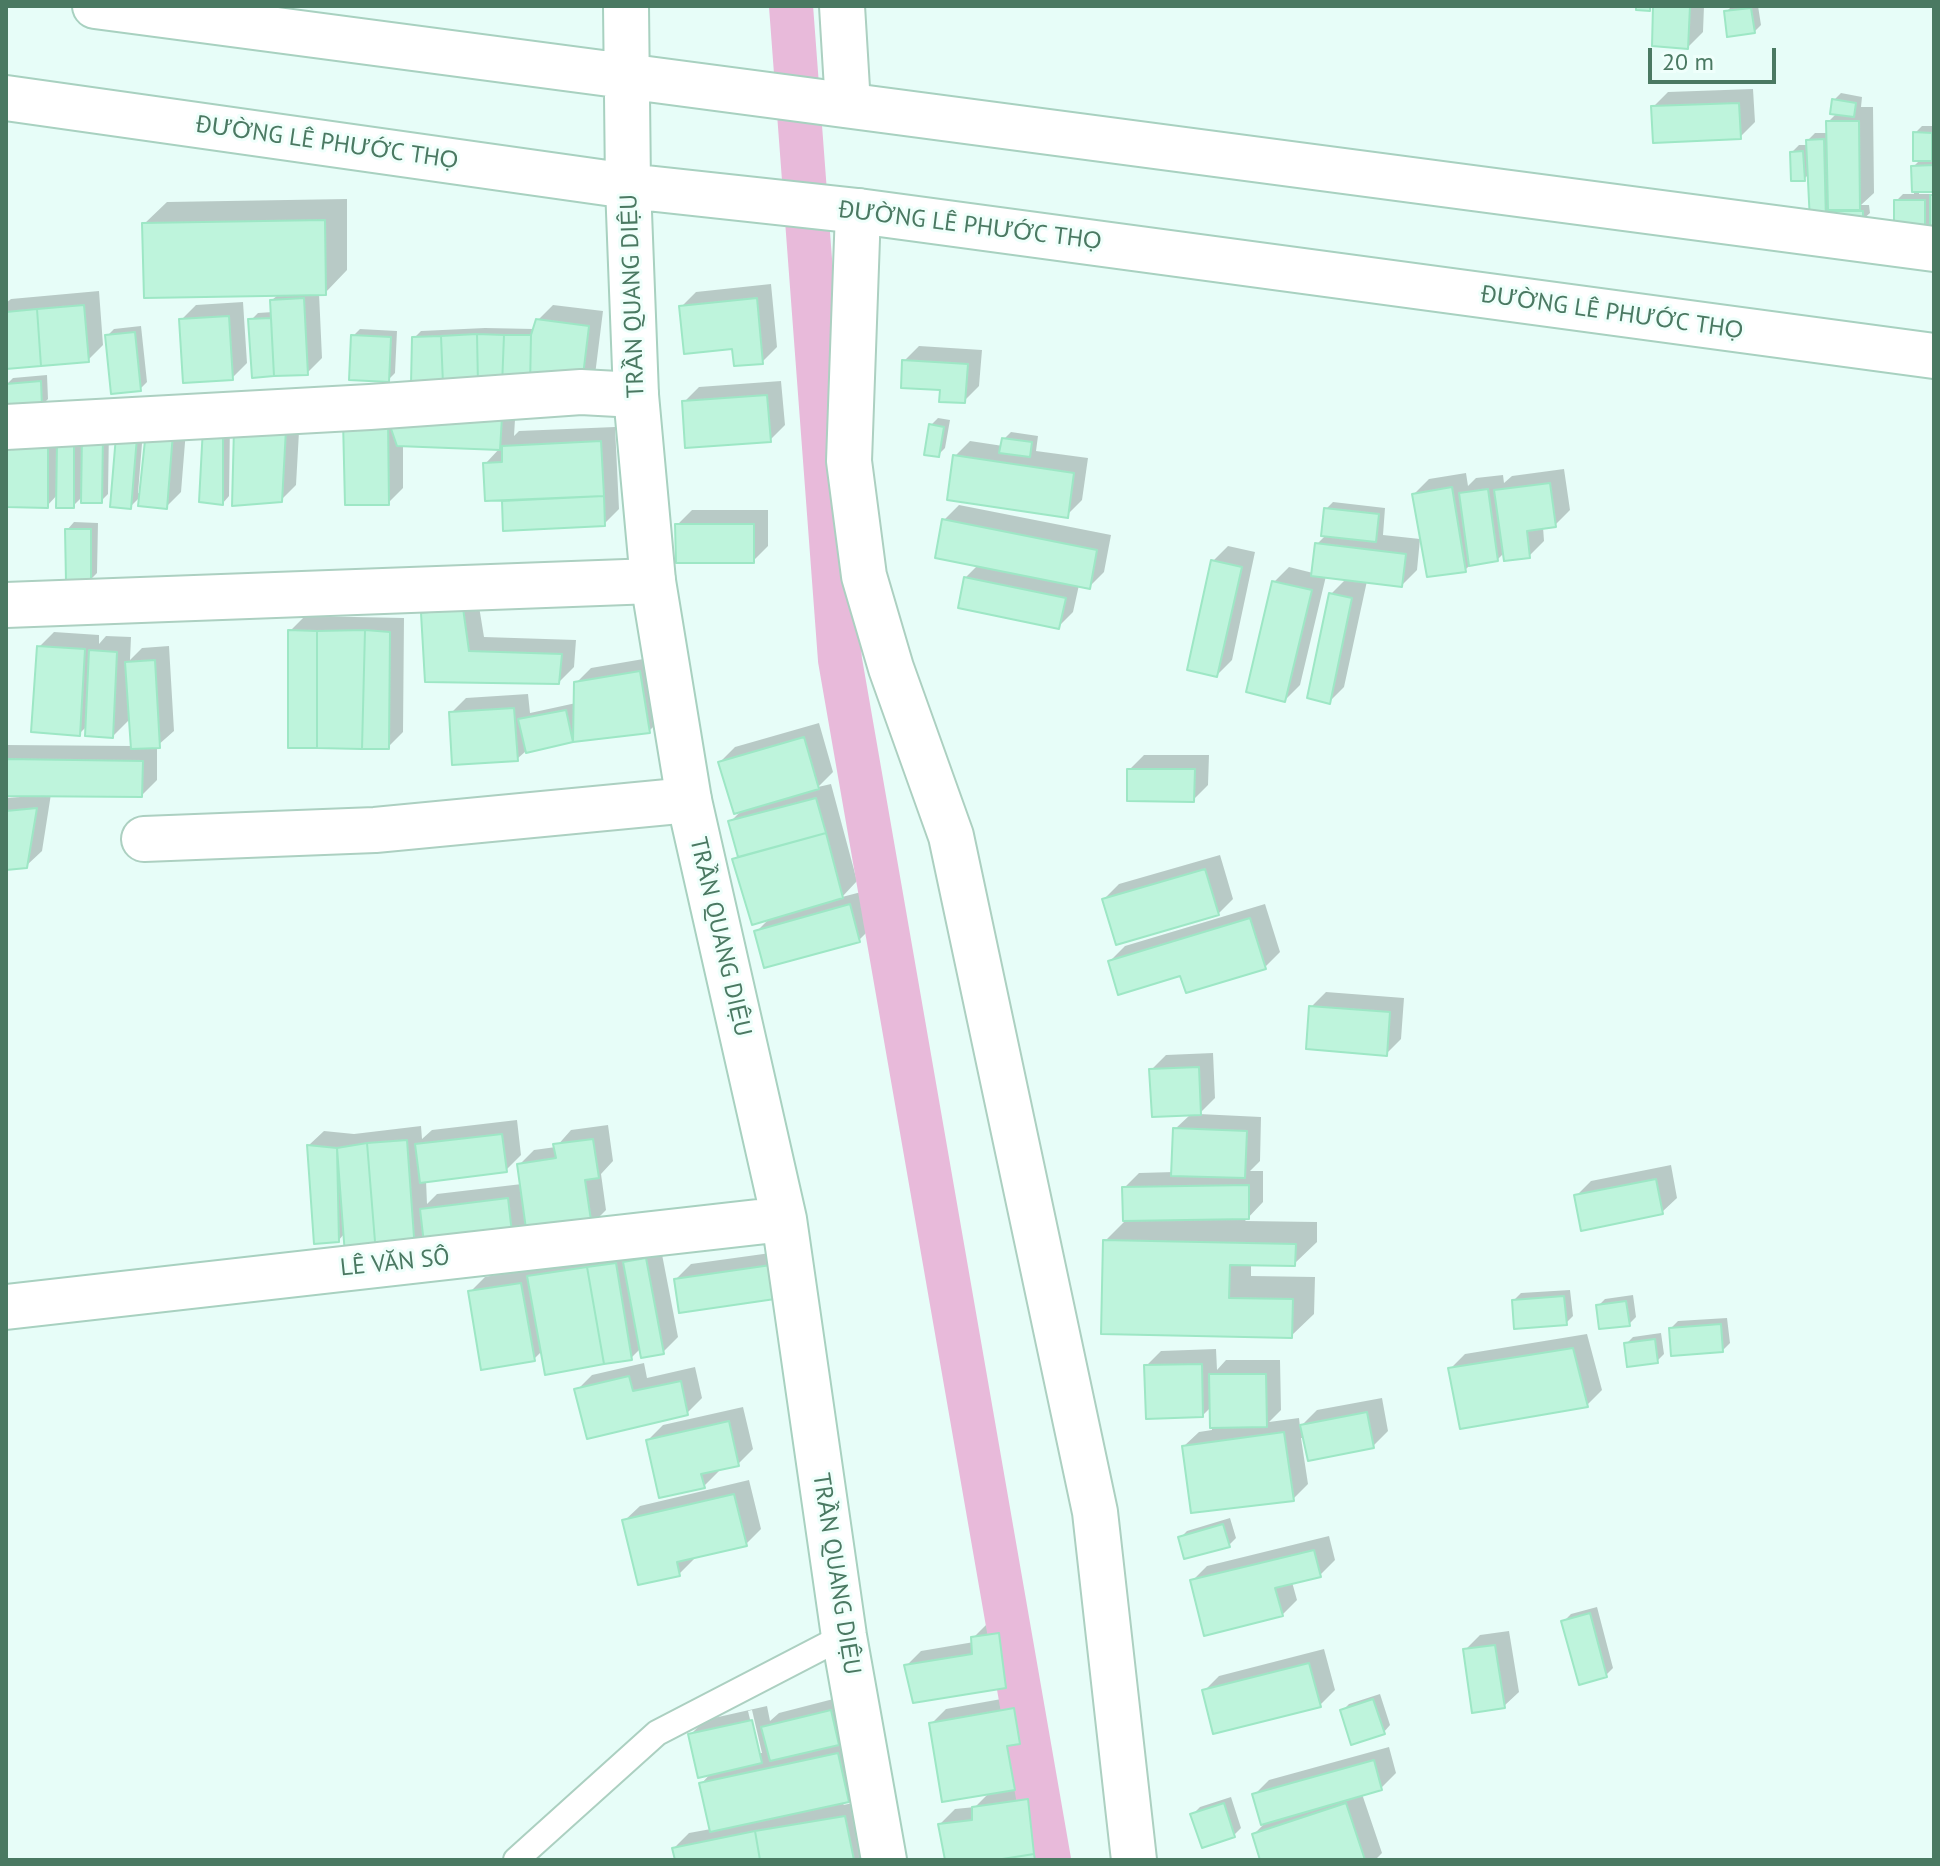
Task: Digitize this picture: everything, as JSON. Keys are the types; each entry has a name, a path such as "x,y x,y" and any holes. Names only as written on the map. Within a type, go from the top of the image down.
{"street":[{"path":"95,6 1934,249"},
{"name":"TRẦN QUANG DIỆU","path":"626,6 628,186 636,395 653,581 689,800 784,1219 844,1636 884,1860"},
{"path":"842,6 842,105"},
{"name":"ĐƯỜNG LÊ PHƯỚC THỌ","path":"6,98 628,186 846,210 1934,356"},
{"path":"846,210 849,461 864,576 891,668 951,836 1095,1512 1134,1860"},
{"path":"6,427 581,392 636,395"},
{"path":"6,605 653,581"},
{"path":"144,839 375,830 689,800"},
{"name":"LÊ VĂN SÔ","path":"6,1307 784,1219"}],"lane":[{"path":"516,1860 657,1733 844,1636"}],"building":[{"path":"1636,6 1650,6 1650,11 1636,10"},
{"path":"1653,6 1690,6 1688,49 1652,46"},
{"path":"1751,8 1755,33 1727,37 1724,11"},
{"path":"1832,99 1856,103 1854,117 1830,114"},
{"path":"1739,103 1741,139 1653,143 1651,106"},
{"path":"1826,121 1859,121 1860,210 1828,210"},
{"path":"1913,132 1932,133 1932,161 1913,161"},
{"path":"1824,139 1826,222 1810,222 1806,140"},
{"path":"1803,151 1805,181 1791,181 1790,152"},
{"path":"1934,165 1934,192 1912,192 1911,166"},
{"path":"1930,195 1934,195 1934,244 1930,244"},
{"path":"1894,200 1925,200 1925,232 1894,232"},
{"path":"1829,211 1863,211 1863,222 1829,222"},
{"path":"325,220 326,295 144,298 142,223"},
{"path":"304,298 308,375 274,376 270,300"},
{"path":"757,298 763,364 734,366 732,349 684,354 679,306"},
{"path":"84,305 89,362 41,366 37,309"},
{"path":"37,309 41,366 6,369 6,312"},
{"path":"229,316 233,380 183,383 179,319"},
{"path":"271,318 274,376 252,378 248,319"},
{"path":"536,319 589,326 581,392 530,387 531,335"},
{"path":"135,332 141,391 111,394 105,335"},
{"path":"477,334 478,385 443,384 441,336"},
{"path":"477,334 504,335 502,386 478,385"},
{"path":"351,335 391,337 389,382 349,380"},
{"path":"504,335 531,335 530,387 502,386"},
{"path":"441,336 443,384 411,384 412,337"},
{"path":"902,360 968,364 965,403 939,402 940,390 901,388"},
{"path":"41,381 42,408 6,412 6,384"},
{"path":"767,395 771,442 685,448 682,401"},
{"path":"502,417 500,450 397,446 388,420"},
{"path":"343,420 388,420 389,505 345,505"},
{"path":"929,424 944,427 939,457 924,455"},
{"path":"203,427 223,429 223,505 199,502"},
{"path":"234,428 286,429 282,502 232,506"},
{"path":"146,431 173,433 167,509 138,506"},
{"path":"82,434 103,434 102,503 81,503"},
{"path":"116,436 137,437 131,509 110,507"},
{"path":"6,438 48,438 48,508 6,507"},
{"path":"1002,438 1032,442 1030,457 999,453"},
{"path":"601,441 604,496 485,501 483,463 502,462 502,446"},
{"path":"57,444 74,446 74,508 56,508"},
{"path":"953,455 1074,473 1068,518 947,500"},
{"path":"1550,483 1556,527 1527,531 1530,558 1504,561 1494,490"},
{"path":"1452,487 1466,572 1427,577 1412,494"},
{"path":"1488,489 1498,561 1469,566 1459,493"},
{"path":"604,496 605,526 503,531 502,501"},
{"path":"1324,508 1379,514 1376,542 1321,536"},
{"path":"942,519 1097,550 1090,589 935,558"},
{"path":"675,524 754,524 754,563 676,563"},
{"path":"65,529 91,529 91,582 66,582"},
{"path":"1315,543 1406,554 1402,587 1311,576"},
{"path":"1211,560 1242,567 1217,677 1187,670"},
{"path":"964,577 1066,598 1059,629 958,608"},
{"path":"1272,581 1312,590 1285,702 1246,692"},
{"path":"1329,593 1352,598 1330,704 1307,698"},
{"path":"463,608 469,651 562,654 559,684 425,682 421,613"},
{"path":"288,630 317,631 317,748 288,748"},
{"path":"365,630 390,632 389,749 362,749"},
{"path":"365,630 362,749 317,748 317,631"},
{"path":"37,646 85,649 80,736 31,732"},
{"path":"89,650 117,652 113,738 85,736"},
{"path":"155,660 160,748 131,749 125,662"},
{"path":"640,671 650,733 573,742 574,682"},
{"path":"514,708 518,761 452,765 449,712"},
{"path":"566,710 573,742 526,753 518,719"},
{"path":"804,737 819,789 734,814 718,762"},
{"path":"6,759 143,761 142,797 6,796"},
{"path":"1127,769 1195,769 1194,802 1127,801"},
{"path":"816,798 826,833 738,857 728,821"},
{"path":"37,808 27,868 6,870 6,811"},
{"path":"826,833 843,898 752,925 732,859"},
{"path":"1205,869 1219,915 1116,945 1102,899"},
{"path":"850,904 860,942 764,968 754,931"},
{"path":"1250,918 1266,969 1186,993 1180,976 1118,995 1108,961"},
{"path":"1309,1006 1390,1012 1387,1056 1306,1049"},
{"path":"1199,1067 1201,1115 1152,1117 1149,1069"},
{"path":"1173,1128 1247,1131 1245,1178 1171,1176"},
{"path":"502,1134 507,1172 420,1183 415,1144"},
{"path":"593,1139 599,1178 585,1180 592,1227 527,1236 517,1164 556,1158 553,1144"},
{"path":"407,1140 415,1251 376,1254 367,1143"},
{"path":"367,1143 376,1254 345,1255 337,1148"},
{"path":"307,1145 337,1148 339,1242 314,1244"},
{"path":"1656,1179 1663,1214 1581,1231 1574,1195"},
{"path":"1249,1185 1249,1219 1123,1221 1122,1187"},
{"path":"508,1198 513,1242 425,1252 420,1209"},
{"path":"1103,1240 1296,1244 1295,1266 1230,1265 1229,1298 1293,1299 1292,1338 1101,1334"},
{"path":"646,1258 664,1354 641,1358 623,1262"},
{"path":"616,1263 632,1360 604,1364 587,1267"},
{"path":"771,1265 775,1299 679,1313 674,1279"},
{"path":"587,1267 604,1364 545,1375 527,1276"},
{"path":"521,1283 535,1361 481,1370 468,1291"},
{"path":"1564,1296 1567,1325 1514,1329 1512,1300"},
{"path":"1626,1301 1630,1326 1599,1329 1596,1305"},
{"path":"1721,1324 1723,1352 1671,1356 1669,1328"},
{"path":"1655,1339 1658,1363 1627,1367 1624,1343"},
{"path":"1573,1348 1588,1407 1460,1429 1448,1368"},
{"path":"1202,1364 1203,1417 1146,1419 1144,1365"},
{"path":"1209,1374 1266,1374 1267,1427 1210,1428"},
{"path":"629,1376 633,1391 681,1381 688,1415 587,1439 574,1389"},
{"path":"1367,1412 1374,1448 1308,1461 1300,1425"},
{"path":"729,1421 739,1466 701,1474 705,1488 659,1498 646,1440"},
{"path":"1284,1432 1294,1501 1191,1513 1182,1446"},
{"path":"734,1494 747,1546 677,1562 680,1576 638,1585 622,1520"},
{"path":"1223,1524 1230,1547 1184,1559 1178,1537"},
{"path":"1314,1550 1321,1577 1275,1588 1283,1616 1204,1636 1190,1580"},
{"path":"1590,1613 1607,1677 1579,1685 1561,1621"},
{"path":"999,1633 1006,1688 913,1703 904,1665 972,1654 971,1637"},
{"path":"1495,1645 1505,1708 1472,1713 1463,1649"},
{"path":"1309,1663 1321,1707 1213,1734 1202,1690"},
{"path":"1373,1699 1385,1734 1351,1745 1340,1710"},
{"path":"1014,1708 1020,1744 1007,1746 1015,1790 942,1802 929,1723"},
{"path":"831,1710 839,1745 770,1761 761,1727"},
{"path":"752,1720 762,1763 698,1778 688,1734"},
{"path":"838,1753 849,1802 710,1832 699,1783"},
{"path":"1374,1760 1382,1790 1261,1825 1252,1794"},
{"path":"1028,1799 1034,1854 996,1860 945,1860 938,1824 972,1820 972,1807"},
{"path":"1224,1803 1235,1837 1202,1848 1190,1814"},
{"path":"1346,1803 1365,1860 1260,1860 1252,1834"},
{"path":"845,1816 854,1860 760,1860 755,1831"},
{"path":"755,1831 760,1860 675,1860 672,1848"},
{"path":"1034,1854 1035,1860 996,1860"}],"waterway":[{"path":"791,6 840,660 1049,1860"}]}
